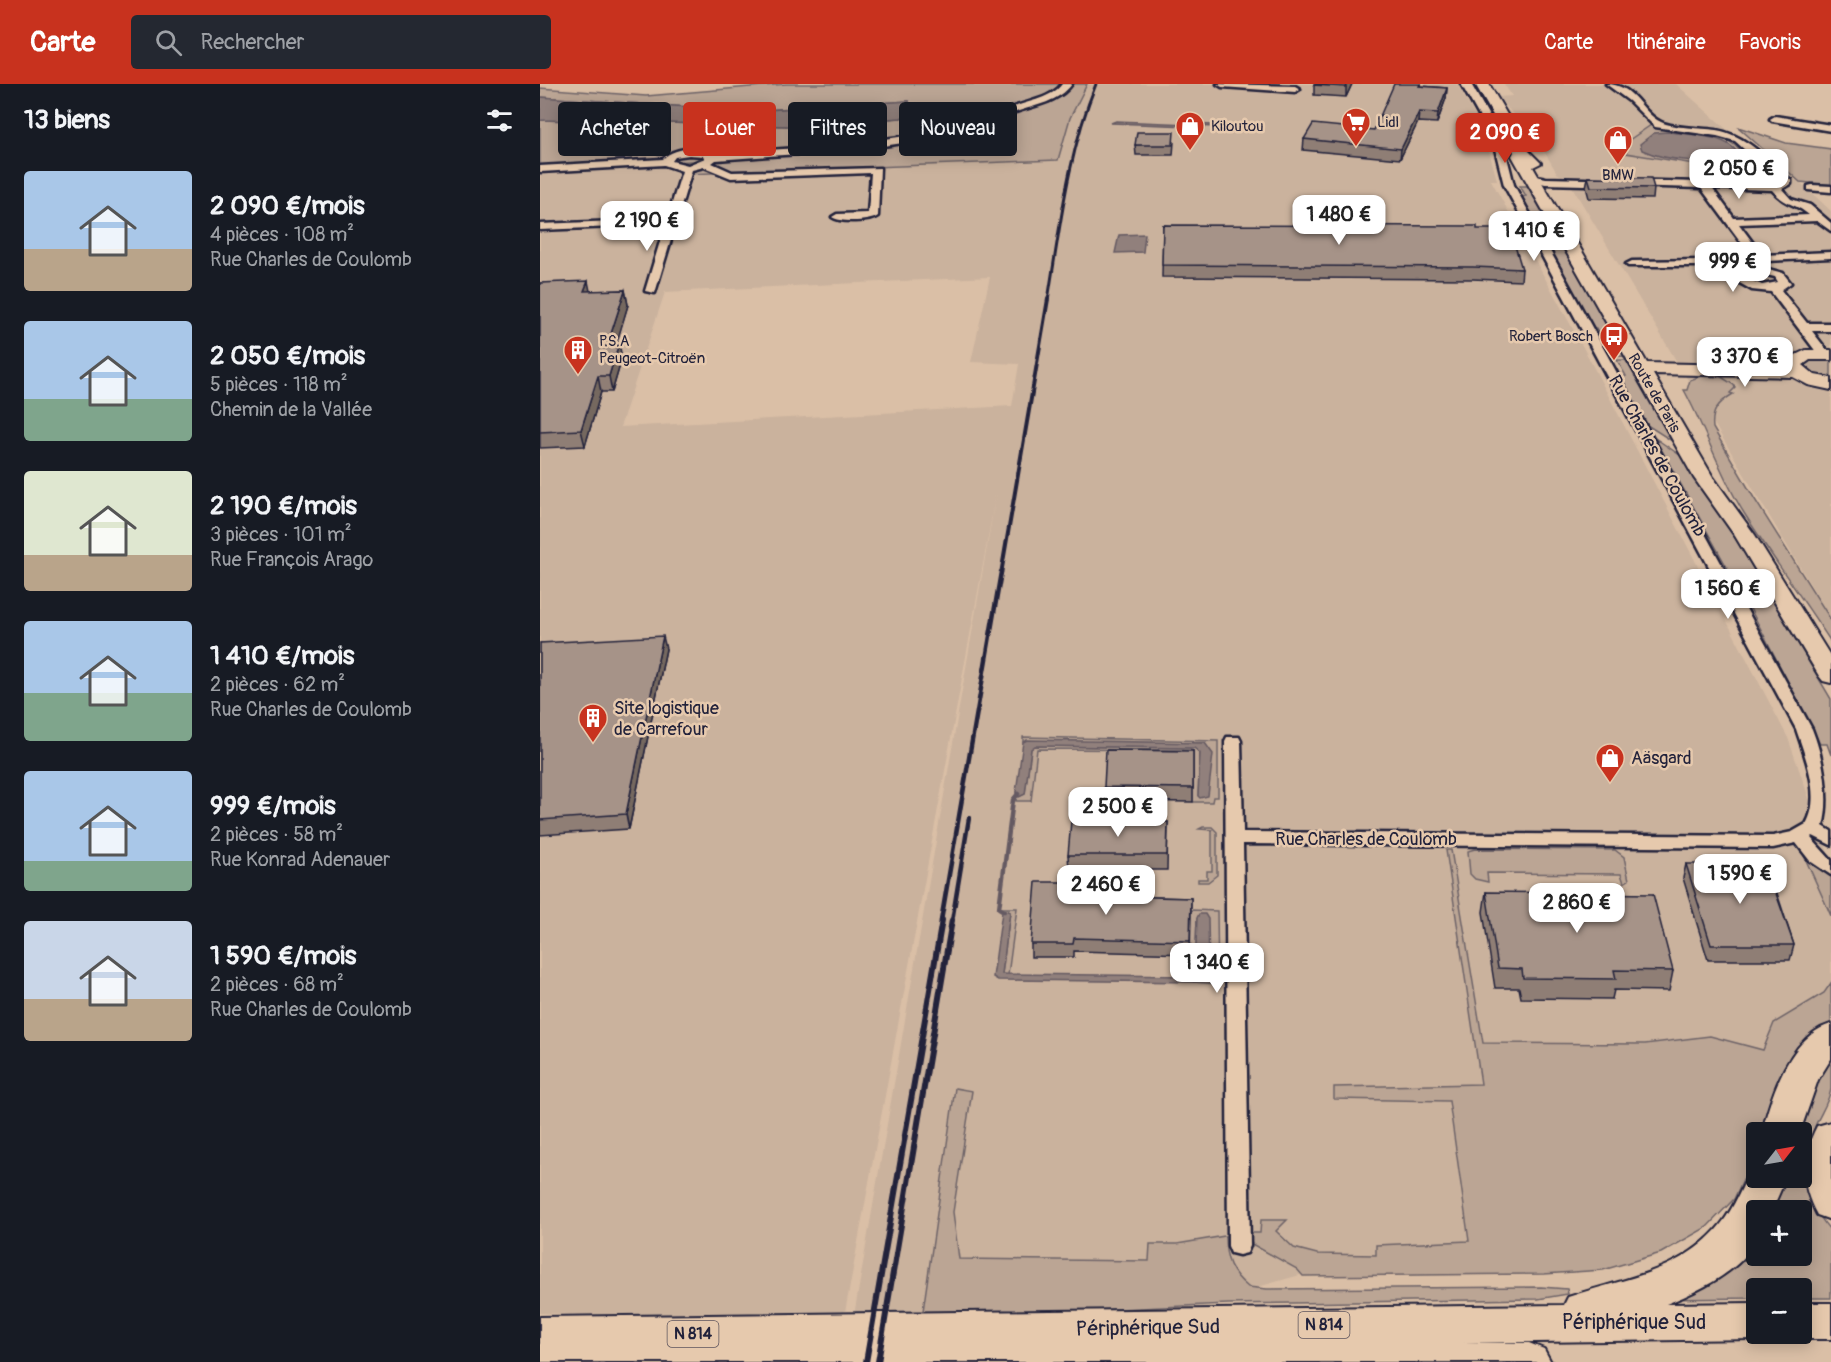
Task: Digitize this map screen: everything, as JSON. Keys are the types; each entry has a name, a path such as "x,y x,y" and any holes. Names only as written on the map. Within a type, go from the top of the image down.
{"highway":[{"path":"1785,1122 1805,1068 1816,1050 1831,1037"},
{"path":"1831,1137 1822,1172 1825,1191 1831,1204"},
{"name":"N 814","path":"1531,1342 1698,1270 1725,1249 1746,1224 1755,1210 1763,1188"},
{"path":"1812,1321 1831,1321"},
{"name":"Périphérique Sud","path":"540,1360 1354,1361 1746,1322"},
{"name":"Périphérique Sud","path":"540,1335 914,1332 1531,1342"}],"main road":[{"name":"Route de Paris","path":"1482,84 1522,153 1536,165 1538,179 1648,366 1719,478 1745,535 1831,675"},
{"path":"1795,368 1797,358 1822,354"},
{"path":"1648,366 1795,368 1811,380 1831,384"}],"street":[{"path":"540,169 666,162 673,167 688,168 708,160 863,145 931,135 1046,99 1061,92 1067,84"},
{"path":"1222,84 1295,89"},
{"name":"Rue Charles de Coulomb","path":"1234,838 1760,842 1816,821 1822,783 1804,729 1509,185 1498,141 1466,84"},
{"path":"1538,179 1775,187 1784,185 1787,180 1738,139 1718,133 1658,125 1640,106 1611,84"},
{"path":"1775,119 1831,128"},
{"path":"666,162 672,155 683,152 701,152 708,160 730,175 876,170 873,216 837,217"},
{"path":"651,291 688,168"},
{"path":"1704,185 1759,258 1762,270"},
{"path":"1775,187 1787,201 1806,207 1831,228"},
{"path":"1812,188 1831,189"},
{"path":"1731,221 1819,218"},
{"path":"540,227 672,222"},
{"path":"1791,261 1831,255"},
{"path":"1759,258 1831,266"},
{"path":"1632,264 1705,263 1741,273 1762,270 1776,273 1784,279 1784,285 1769,288 1742,282 1739,277 1741,273"},
{"path":"1769,288 1804,327 1822,354"},
{"path":"1769,288 1822,354"},
{"path":"1804,327 1831,327"},
{"path":"1233,741 1239,1246"},
{"path":"1816,821 1831,839"},
{"path":"1816,821 1816,857 1831,869"}],"shaded area":[{"path":"786,84 1087,84 1070,118 1058,160 686,174 691,161 540,169 540,120 558,120 558,156 671,156 671,123 683,123 683,156 776,156 776,126 788,126 788,156 887,156 887,119 899,118 899,156 1017,156 1017,102 788,102 788,109 776,109 776,102 683,102 683,107 671,106 671,102 615,102 540,97 540,88 646,96"},
{"path":"1087,84 1457,84 1483,130 1497,180 1491,180 1584,349 1788,738 1831,861 1831,998 1759,1122 1746,1122 1746,1144 1709,1207 1321,1269 1247,1290 923,1310 852,1327 996,494 843,1323 540,1313 540,169 692,161 686,173 1058,160 1070,118","holes":["990,277 971,362 1019,364 1012,406 620,427 665,292"]},
{"path":"1504,84 1676,84 1771,169 1800,182 1831,211 1831,619 1568,180 1557,173 1541,146 1498,97 1512,96"},
{"path":"540,97 615,102 558,102 558,120 540,120"},
{"path":"909,101 899,102 899,118 887,119 887,102"},
{"path":"671,106 683,107 683,123 671,123"},
{"path":"776,109 788,109 788,126 776,126"},
{"path":"1116,121 1238,126 1241,128 1111,123"},
{"path":"1651,125 1722,136 1763,166 1688,163 1613,151"},
{"path":"1738,127 1786,143 1831,149 1831,185 1800,182"},
{"path":"1668,132 1719,140 1728,144 1739,157 1716,161 1690,161 1664,157 1642,150 1640,144 1654,133"},
{"path":"1520,186 1533,186 1624,356 1611,357 1596,328 1593,328 1521,197 1526,196"},
{"path":"1145,234 1143,252 1115,253 1119,235"},
{"path":"1831,357 1831,379 1819,378 1802,368 1803,361"},
{"path":"1617,360 1626,360 1680,446 1647,425 1621,377 1626,376"},
{"path":"1704,375 1720,376 1734,385 1735,388 1730,393 1733,394 1714,412 1713,428 1831,620 1831,642 1735,498 1684,390 1687,390 1690,380"},
{"path":"1655,438 1687,460 1694,469 1831,699 1831,755 1827,744 1820,744 1752,612"},
{"path":"1023,737 1218,741 1218,797 1213,797 1212,802 1193,802 1192,750 1037,749 1031,801 1016,801 1016,792 1020,796 1025,794 1031,749 1034,746 1195,748 1200,753 1198,796 1205,743 1023,742"},
{"path":"1027,740 1205,743 1213,754 1208,796 1200,798 1198,796 1200,753 1194,748 1035,746 1031,749 1025,794 1019,797 1016,792 1023,742"},
{"path":"1212,827 1217,832 1217,875 1208,882 1198,882 1198,879 1207,879 1207,871 1212,871 1212,830 1199,829"},
{"path":"1475,849 1615,850 1624,857 1629,880 1624,883 1621,874 1487,873 1488,882 1475,879 1470,874 1468,851"},
{"path":"1446,850 1451,850 1483,1043 1645,1044 1710,1036 1763,1050 1774,1023 1824,993 1831,983 1831,1030 1799,1062 1770,1122 1746,1122 1746,1173 1734,1199 1707,1227 1661,1253 1603,1270 1544,1274 1303,1276 1297,1269 1250,1243 1250,1233 1260,1233 1261,1220 1287,1220 1276,1231 1294,1248 1317,1254 1376,1255 1376,1245 1469,1241 1449,1101 1334,1099 1334,1087 1481,1084"},
{"path":"1805,858 1831,877 1831,916 1828,909"},
{"path":"1002,908 1017,908 1008,975 1002,974 1010,912 1006,910 1002,912"},
{"path":"1006,910 1010,912 1002,974 1190,976 1195,973 1199,914 1205,914 1208,919 1209,969 1207,975 1193,982 998,980 993,977 1002,912"},
{"path":"1191,910 1217,911 1218,984 1193,982 1200,980 1197,918 1195,974 1190,976"},
{"path":"1831,1047 1831,1089 1812,1134 1812,1122 1793,1122 1813,1073"},
{"path":"955,1088 972,1091 953,1212 959,1259 1149,1261 1150,1244 1177,1244 1225,1236 1230,1265 1248,1287 1267,1289 1541,1287 1567,1289 1568,1294 1538,1299 1228,1304 922,1318"},
{"path":"1771,1188 1807,1188 1811,1200 1767,1200"},
{"path":"1812,1202 1831,1231 1831,1298 1812,1298 1812,1278 1746,1278 1746,1298 1664,1299 1746,1231 1746,1266 1812,1266"}],"building":[{"path":"1315,84 1348,84 1346,87"},
{"path":"1394,84 1420,84 1419,86 1447,88 1438,113 1419,112 1401,149 1304,139 1313,124 1374,130"},
{"path":"1137,132 1174,132 1173,145 1135,145"},
{"path":"1588,177 1651,178 1654,188 1591,187"},
{"path":"1163,225 1477,226 1477,229 1510,229 1522,269 1162,265"},
{"name":"P.S.A Peugeot-Citroën","path":"588,281 584,291 625,290 608,343 619,343 609,376 598,376 581,430 540,432 540,283"},
{"name":"Site logistique de Carrefour","path":"663,636 626,814 540,820 540,643"},
{"path":"1106,750 1193,751 1193,788 1104,787"},
{"path":"1071,821 1168,822 1167,855 1068,855"},
{"path":"1686,864 1766,864 1769,872 1780,878 1773,885 1794,945 1711,945"},
{"path":"1036,882 1077,882 1077,895 1191,898 1190,941 1074,938 1073,944 1031,944"},
{"path":"1486,892 1653,894 1673,971 1614,970 1616,979 1523,978 1522,969 1498,968"}],"waterway":[{"path":"1004,911 999,908 1013,800 1018,794"}],"railway":[{"path":"1048,300 1072,163 1086,110 1096,84"},
{"path":"1001,574 1048,299"},
{"path":"941,921 1001,572"},
{"path":"952,921 969,818"},
{"path":"866,1362 942,920"},
{"path":"878,1362 952,920"}],"place":[{"name":"Lidl","path":"1356,148"},
{"name":"Kiloutou","path":"1190,152"},
{"name":"BMW","path":"1618,166"},
{"name":"Robert Bosch","path":"1614,362"},
{"name":"P.S.A Peugeot-Citroën","path":"578,376"},
{"name":"Site logistique de Carrefour","path":"593,744"},
{"name":"Aäsgard","path":"1610,784"}]}
